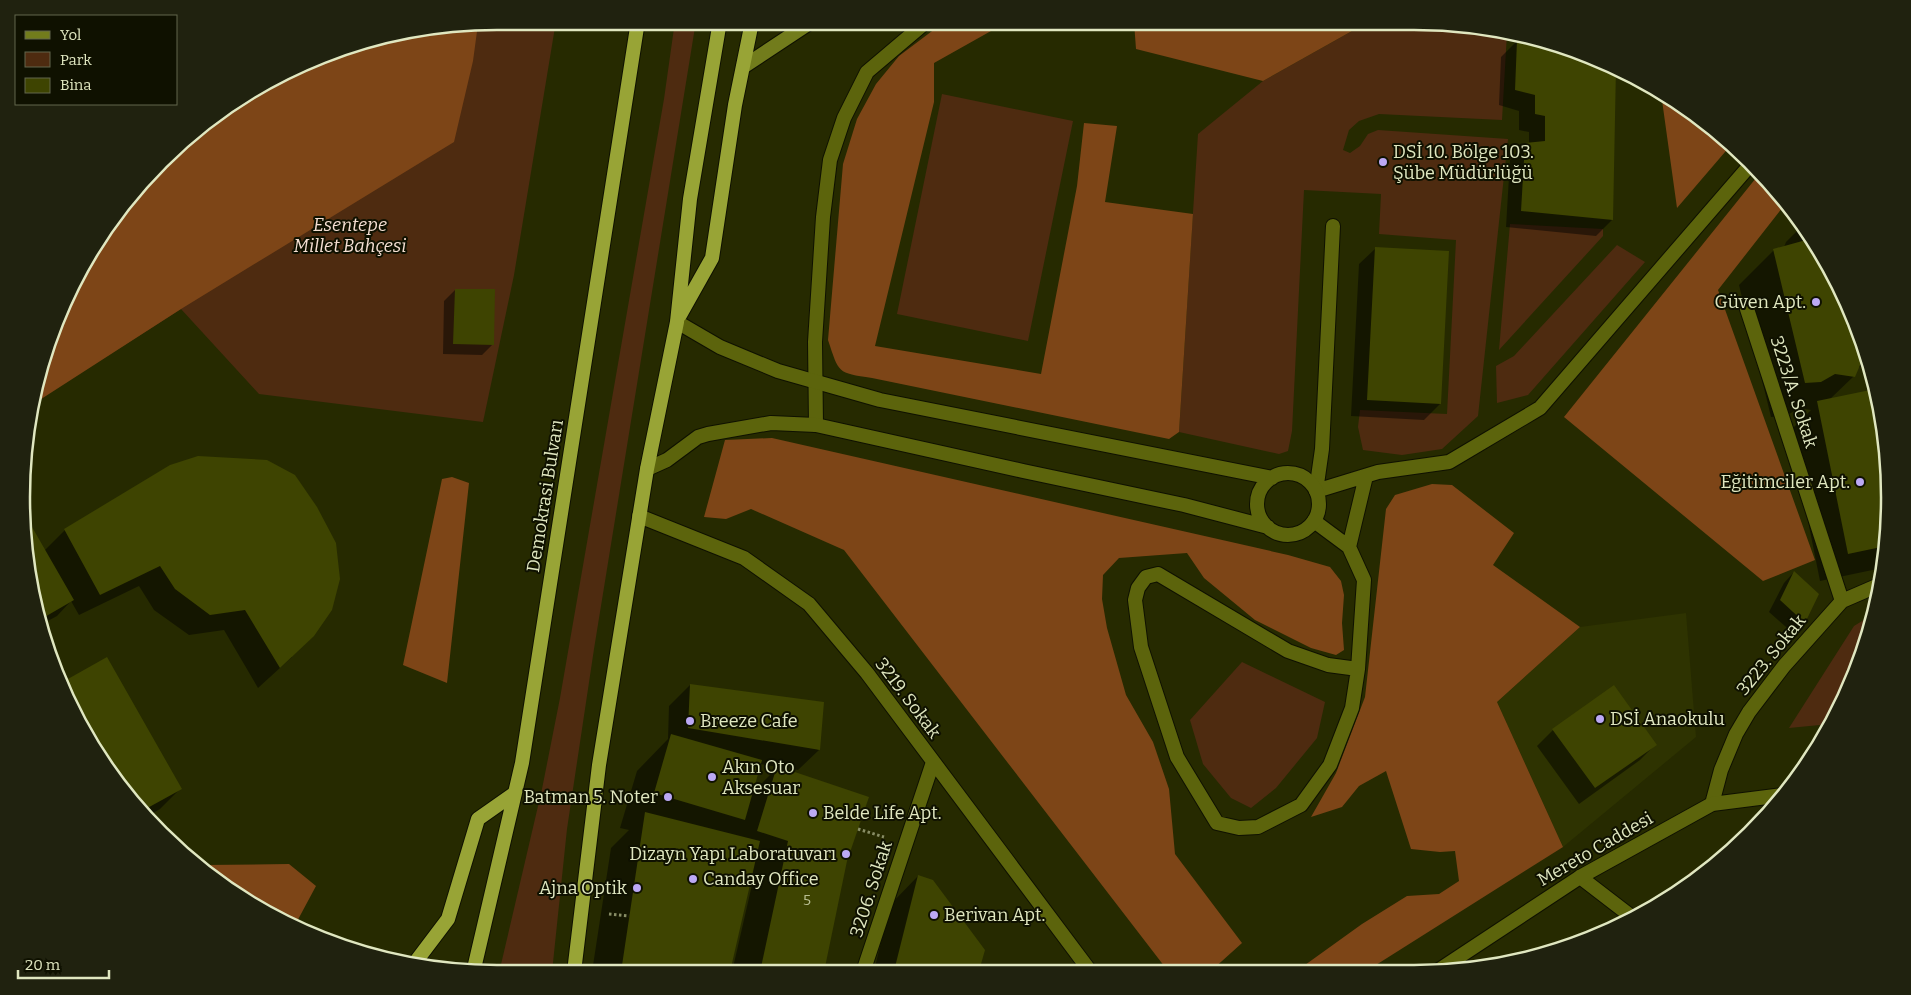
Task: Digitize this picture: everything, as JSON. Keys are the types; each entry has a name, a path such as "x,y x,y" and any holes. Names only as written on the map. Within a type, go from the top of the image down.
{"highway":[{"name":"Demokrasi Bulvarı","path":"475,964 522,763 637,30"},
{"path":"575,965 599,765 647,469 676,322 690,199 719,30"},
{"path":"676,322 712,258 750,30"},
{"path":"418,958 448,919 478,819 515,793"}],"main road":[{"path":"743,67 799,30"}],"street":[{"path":"816,425 815,342 823,217 833,152 844,118 867,72 917,30"},
{"path":"1316,491 1378,472 1449,462 1540,408 1746,169"},
{"path":"1316,491 1322,449 1333,226"},
{"name":"3223/A. Sokak","path":"1747,309 1842,601"},
{"path":"647,469 667,460 698,437 708,434 771,423 816,425 1023,472 1184,505 1268,527 1286,535 1297,534 1307,529 1314,521 1318,512 1319,501 1316,491 1310,482 1301,476 1291,474 1272,478 880,400 778,371 720,347 676,322"},
{"path":"1349,547 1366,476"},
{"path":"1268,527 1258,511 1257,502 1260,492 1272,478"},
{"name":"3219. Sokak","path":"639,516 744,558 809,604 867,672 1085,965"},
{"path":"1314,521 1349,547 1364,580 1358,670 1352,708 1330,765 1301,804 1258,827 1239,828 1217,823 1177,757 1141,647 1135,600 1138,588 1146,577 1158,574 1288,651 1328,665 1358,670"},
{"name":"3223. Sokak","path":"1712,804 1721,770 1736,734 1749,712 1784,666 1842,601 1872,588"},
{"name":"3206. Sokak","path":"865,965 933,762"},
{"name":"Mereto Caddesi","path":"1450,963 1580,877 1712,804 1773,796"},
{"path":"1580,877 1627,913"}],"path":[{"path":"610,914 629,916"}],"shaded area":[{"path":"933,30 993,30 934,63 934,102 875,346 1041,374 1077,186 1084,123 1117,126 1105,202 1193,214 1179,432 1169,439 852,375 841,369 838,365 828,340 843,164 857,119 876,84 899,56"},
{"path":"1135,30 1354,30 1263,81 1136,49"},
{"path":"477,31 473,61 454,142 181,309 41,399 55,347 78,291 93,264 109,238 146,189 189,146 238,109 264,93 291,78 319,66 347,55 406,39"},
{"path":"1662,102 1698,127 1726,150 1677,208"},
{"path":"1755,179 1781,209 1718,290 1815,560 1763,581 1564,417"},
{"path":"772,438 1288,555 1330,567 1341,581 1344,595 1342,623 1344,650 1336,655 1311,648 1255,620 1204,578 1187,553 1119,558 1103,575 1102,599 1107,628 1126,695 1153,742 1169,789 1175,854 1242,943 1218,965 1163,965 844,550 751,509 726,519 704,517 725,440"},
{"path":"452,477 469,483 447,683 403,665 442,479"},
{"path":"1432,484 1452,485 1514,533 1493,565 1580,627 1497,702 1563,847 1376,965 1305,965 1362,924 1407,896 1439,894 1459,881 1455,851 1440,852 1411,849 1386,771 1359,786 1342,807 1311,817 1336,773 1365,697 1386,509 1395,495"},
{"name":"DSİ Anaokulu","path":"1686,613 1696,737 1563,847 1497,702 1580,627"},
{"path":"289,864 316,886 298,920 238,886 209,865"}],"green space":[{"name":"Esentepe Millet Bahçesi","path":"555,30 514,275 483,422 259,394 181,309 41,398 55,347 66,319 78,291 109,238 146,189 167,167 189,146 238,109 291,78 347,55 377,46 436,34 467,31"},
{"path":"674,30 695,30 594,649 567,829 553,965 501,965 542,789 560,698 664,99"},
{"path":"1354,30 1444,31 1507,39 1502,120 1379,114 1359,121 1349,130 1343,150 1350,153 1360,146 1368,134 1378,130 1508,139 1478,416 1442,449 1402,455 1363,450 1358,427 1360,410 1447,414 1456,240 1379,234 1381,194 1304,190 1292,431 1288,451 1279,454 1179,432 1198,134 1263,81"},
{"path":"942,94 1073,121 1028,341 897,314"},
{"path":"1510,224 1603,229 1603,236 1499,350"},
{"path":"1617,245 1645,262 1528,395 1497,403 1496,366 1514,356"},
{"path":"1865,619 1845,676 1821,725 1789,728 1854,626"},
{"path":"1242,662 1325,702 1317,738 1276,788 1251,808 1231,798 1203,764 1190,720"}],"building":[{"path":"1517,42 1564,55 1616,76 1613,220 1521,211 1525,143 1545,141 1545,116 1535,114 1535,95 1515,90"},
{"name":"Güven Apt.","path":"1804,241 1833,291 1856,347 1861,363 1855,377 1835,374 1821,382 1805,383 1773,249"},
{"path":"1375,247 1449,251 1441,404 1367,400"},
{"path":"455,289 495,289 494,345 453,344"},
{"name":"Eğitimciler Apt.","path":"1868,390 1877,436 1880,467 1881,498 1878,548 1848,554 1817,401"},
{"path":"198,456 267,460 295,475 317,507 336,543 340,579 332,610 314,636 280,668 245,610 210,615 175,589 160,566 100,595 64,529 170,465"},
{"path":"31,528 74,600 46,616 34,559"},
{"path":"1794,571 1819,594 1805,623 1780,600"},
{"path":"107,657 182,789 148,808 109,757 78,704 67,679"},
{"path":"690,684 824,702 820,750 688,728"},
{"path":"1614,685 1657,745 1595,788 1552,729"},
{"path":"671,734 762,760 745,820 654,793"},
{"path":"777,766 869,797 847,861 825,965 761,965 788,841 757,831"},
{"name":"Canday Office","path":"645,812 760,841 732,965 622,965"},
{"name":"Berivan Apt.","path":"918,875 933,880 985,950 981,965 896,965"}],"place":[{"name":"DSİ 10. Bölge 103. Şübe Müdürlüğü","path":"1383,162"},
{"name":"Güven Apt.","path":"1816,302"},
{"name":"Eğitimciler Apt.","path":"1860,482"},
{"name":"DSİ Anaokulu","path":"1600,719"},
{"name":"Breeze Cafe","path":"690,721"},
{"name":"Akın Oto Aksesuar","path":"712,777"},
{"name":"Batman 5. Noter","path":"668,797"},
{"name":"Belde Life Apt.","path":"813,813"},
{"name":"Dizayn Yapı Laboratuvarı","path":"846,854"},
{"name":"Canday Office","path":"693,879"},
{"name":"Ajna Optik","path":"637,888"},
{"name":"Berivan Apt.","path":"934,915"}]}
